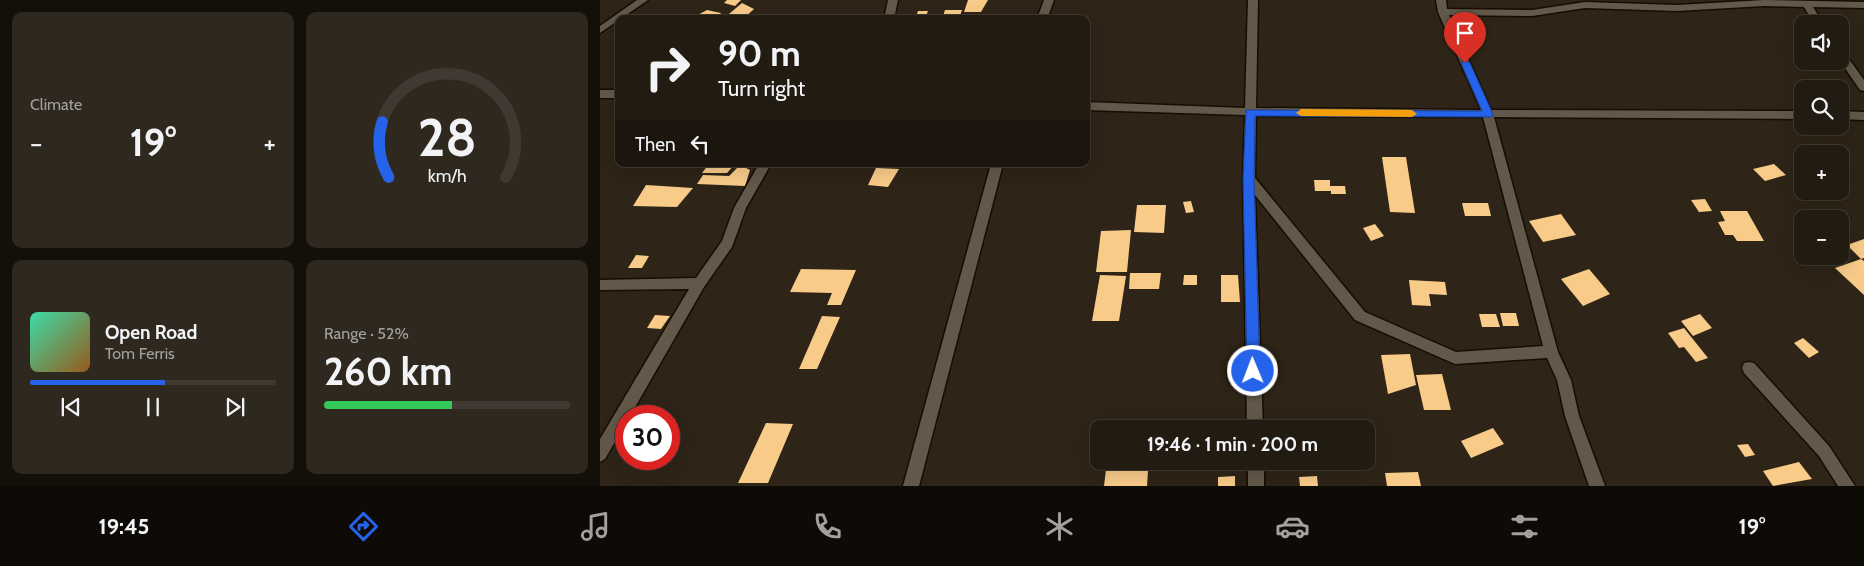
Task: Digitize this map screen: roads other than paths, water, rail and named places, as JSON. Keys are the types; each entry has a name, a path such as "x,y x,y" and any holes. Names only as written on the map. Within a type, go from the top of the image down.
{"street":[{"path":"622,15 643,0"},
{"path":"891,15 893,0"},
{"path":"1043,15 1049,0"},
{"path":"1253,0 1249,179 1255,420"},
{"path":"1441,0 1442,12 1488,114 1551,352 1564,380 1572,416 1597,486"},
{"path":"1442,12 1532,13 1586,5 1677,8 1728,4 1806,3 1864,5"},
{"path":"1806,3 1814,15"},
{"path":"600,30 615,20"},
{"path":"1849,67 1864,88"},
{"path":"600,94 615,94"},
{"path":"1090,106 1250,112 1794,115"},
{"path":"1849,116 1864,116"},
{"path":"600,454 699,283 728,243 740,208 758,180 764,167"},
{"path":"911,486 995,167"},
{"path":"1249,179 1360,316 1455,358 1551,352"},
{"path":"600,284 699,283"},
{"path":"1749,368 1824,451 1847,486"},
{"path":"1256,470 1256,486"}]}
